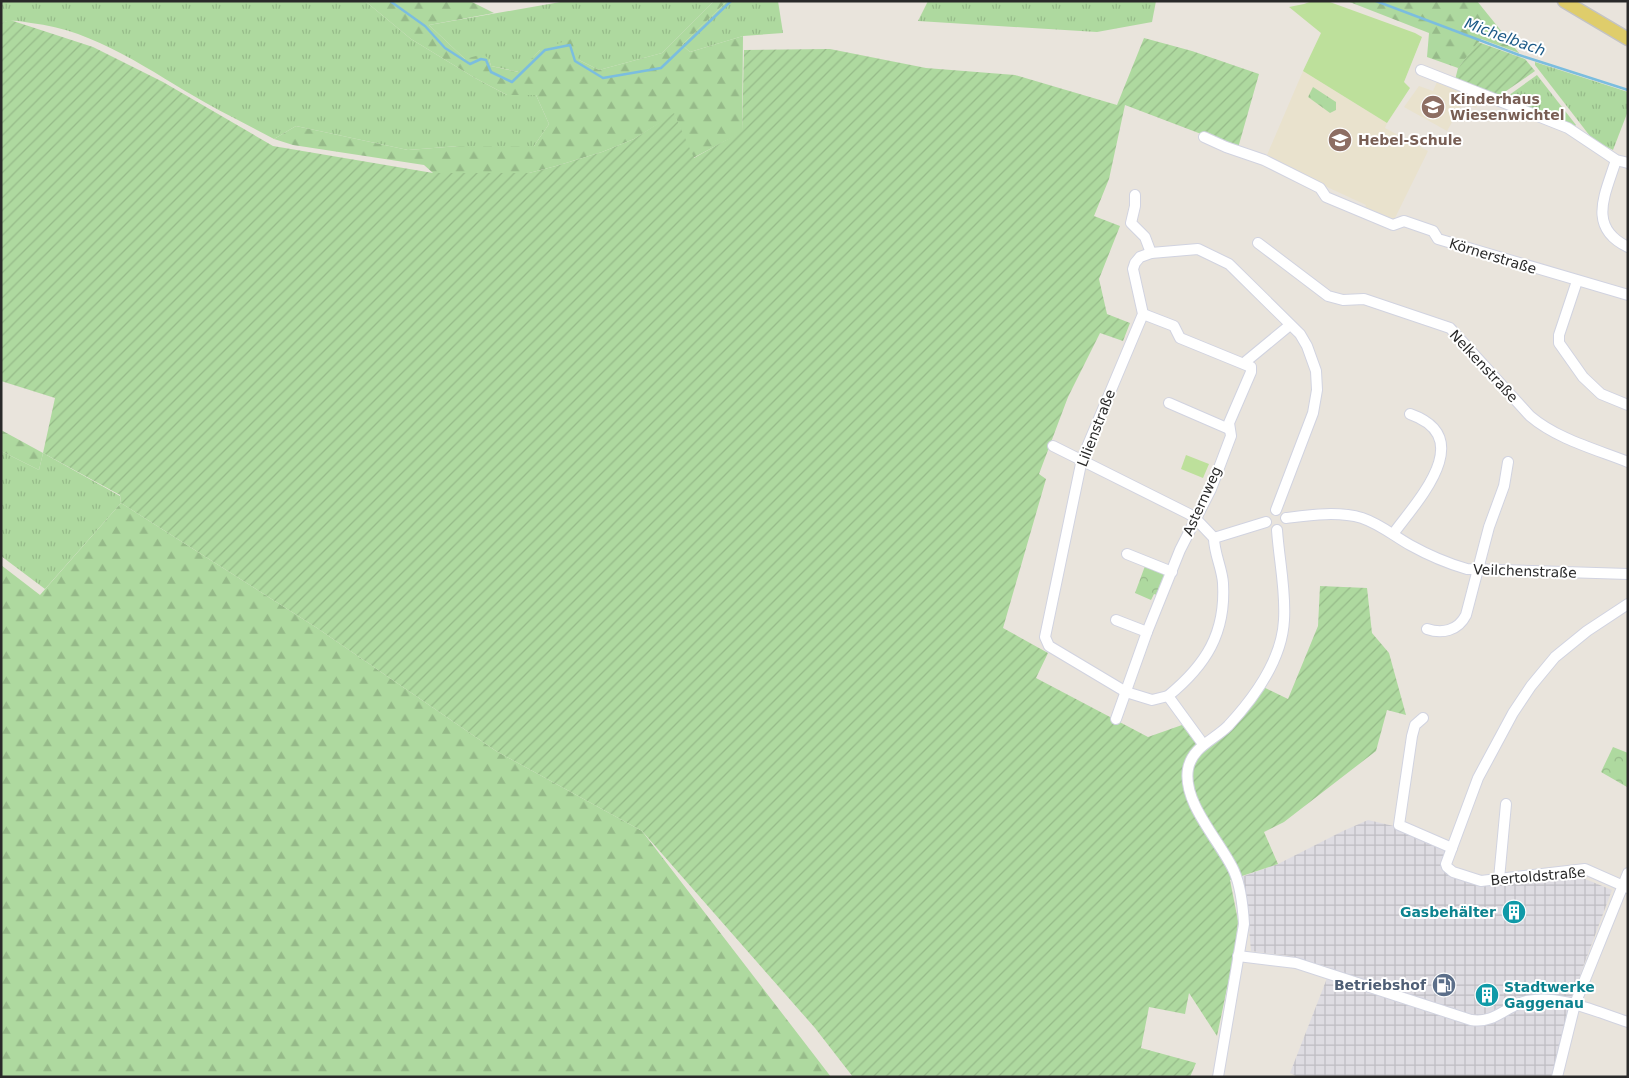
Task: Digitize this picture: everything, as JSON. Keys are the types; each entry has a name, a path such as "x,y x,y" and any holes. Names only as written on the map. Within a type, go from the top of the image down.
{"main road":[{"path":"1564,1 1628,39"}],"street":[{"path":"1421,70 1568,128 1616,160 1628,163"},
{"name":"Körnerstraße","path":"1204,137 1264,160 1320,188 1326,197 1394,225 1404,221 1433,231 1438,239 1628,295"},
{"path":"1616,160 1601,206 1601,218 1615,240 1628,246"},
{"path":"1135,195 1135,206 1131,223 1145,237 1151,253"},
{"name":"Nelkenstraße","path":"1258,243 1328,296 1343,300 1364,299 1450,328 1530,416 1539,423 1554,432 1628,462"},
{"path":"1276,510 1313,413 1317,390 1316,371 1307,346 1300,334 1229,264 1198,249 1151,253 1140,257 1135,263 1134,269 1143,314 1174,326 1180,338 1244,364 1290,325"},
{"path":"1577,281 1559,335 1559,343 1583,377 1601,394 1628,405"},
{"name":"Lilienstraße","path":"1126,692 1049,646 1045,637 1082,459 1143,314"},
{"name":"Asternweg","path":"1116,719 1147,632 1180,550 1211,489 1231,436 1229,423 1251,372 1251,367 1244,364"},
{"path":"1169,403 1229,429"},
{"path":"1394,534 1430,483 1441,461 1441,448 1436,433 1423,419 1410,414"},
{"path":"1053,446 1082,459 1195,518 1214,538 1214,546 1223,582 1220,625 1205,659 1192,676 1168,696 1152,700 1126,692"},
{"path":"1427,629 1441,632 1449,631 1460,625 1466,615 1490,527 1504,486 1508,462"},
{"path":"1276,510 1284,514 1286,518 1284,526 1277,530 1268,526 1266,522 1270,511 1276,510"},
{"name":"Veilchenstraße","path":"1286,518 1324,514 1362,518 1444,562 1466,569 1628,574"},
{"path":"1214,538 1266,522"},
{"path":"1218,1077 1244,924 1242,902 1235,872 1193,800 1188,784 1188,768 1197,750 1226,727 1244,707 1264,680 1278,651 1284,623 1284,601 1277,530"},
{"path":"1127,554 1172,572"},
{"path":"1423,718 1415,725 1399,825 1452,848 1478,778 1513,714 1531,686 1555,657 1628,604"},
{"path":"1116,620 1147,632"},
{"path":"1168,696 1203,744"},
{"path":"1499,879 1506,804"},
{"name":"Bertoldstraße","path":"1452,848 1447,859 1447,867 1452,872 1473,880 1481,881 1585,869 1625,887"},
{"path":"1557,1077 1575,1004 1625,887 1628,873"},
{"path":"1238,956 1296,963 1481,1022 1490,1020 1507,1009 1527,1001 1556,1000 1575,1004 1628,1022"}],"shaded area":[{"name":"Hebel-Schule","path":"1303,71 1387,123 1385,128 1428,151 1394,220 1365,208 1366,205 1327,187 1267,155"},
{"name":"Kinderhaus Wiesenwichtel","path":"1437,82 1479,99 1476,108 1463,103 1447,131 1404,107 1419,86 1433,91"},
{"path":"1368,820 1398,827 1447,848 1442,870 1468,880 1489,886 1578,876 1612,890 1568,1007 1554,1077 1298,1077 1290,1073 1331,968 1291,956 1251,951 1246,895 1241,877 1278,864"}],"green space":[{"path":"1,1 365,1 411,39 475,78 507,95 536,95 549,124 534,146 459,146 408,150 296,126 274,139 100,43 55,27 16,21 1,23"},
{"path":"365,1 470,1 494,13 429,25 465,59 483,54 489,59 491,66 518,72 540,50 571,39 579,60 599,70 662,53 714,1 727,1 682,45 690,52 743,36 742,132 693,158 674,114 634,139 602,152 529,173 433,173 424,165 293,145 274,139 296,126 408,150 459,146 534,146 549,124 536,95 507,95 475,78 411,39"},
{"path":"566,1 714,1 662,53 599,70 579,60 540,50 519,72 491,66 489,59 465,59 429,25"},
{"path":"727,1 778,1 783,33 743,36 690,52 682,45"},
{"path":"928,1 1156,1 1152,22 1097,32 918,21"},
{"path":"1312,1 1327,1 1422,37 1404,82 1410,88 1387,123 1303,71 1321,33 1289,7"},
{"path":"1347,1 1477,1 1519,53 1481,39 1458,68 1427,57 1429,33"},
{"path":"10,20 93,47 163,82 273,146 433,173 529,173 602,152 634,139 674,113 694,158 742,131 744,50 830,49 926,68 1015,75 1117,105 1144,38 1192,51 1259,74 1238,148 1125,105 1109,179 1094,216 1120,226 1099,279 1107,314 1130,323 1123,341 1100,333 1068,397 1039,474 1046,479 1003,628 1048,653 1036,678 1148,737 1182,725 1197,745 1224,725 1259,685 1288,699 1318,626 1320,586 1367,588 1372,633 1389,653 1406,715 1387,710 1376,751 1284,822 1264,832 1278,864 1230,880 1238,921 1235,950 1217,1036 1189,993 1185,1014 1149,1007 1141,1048 1196,1063 1190,1077 853,1077 815,1028 642,831 496,751 317,628 121,503 120,495 43,453 55,398 1,381 1,23"},
{"path":"1478,42 1525,59 1535,71 1499,96 1455,80 1458,68"},
{"path":"1535,62 1628,92 1628,111 1613,150 1593,140 1535,65"},
{"path":"1537,75 1576,125 1574,127 1505,98"},
{"path":"1313,87 1336,102 1336,110 1330,113 1308,97"},
{"path":"1,430 43,453 39,470 1,451"},
{"path":"1,451 39,470 43,453 120,496 121,503 45,589 1,556"},
{"path":"1186,455 1209,464 1203,478 1181,469"},
{"path":"121,503 317,628 496,751 642,831 831,1077 1,1077 1,565 40,595"},
{"path":"1145,566 1163,573 1165,578 1159,596 1154,594 1151,600 1135,593"},
{"path":"1613,747 1628,753 1627,787 1601,772"}],"waterway":[{"name":"Michelbach","path":"390,1 425,26 445,48 470,64 481,59 486,60 491,72 512,82 545,50 570,45 575,61 603,78 661,68 731,1"},
{"name":"Michelbach","path":"1376,1 1519,55 1628,90"}],"place":[{"name":"Kinderhaus Wiesenwichtel","path":"1433,107"},
{"name":"Hebel-Schule","path":"1340,140"},
{"name":"Gasbehälter","path":"1514,912"},
{"name":"Betriebshof","path":"1444,985"},
{"name":"Stadtwerke Gaggenau","path":"1487,995"}]}
